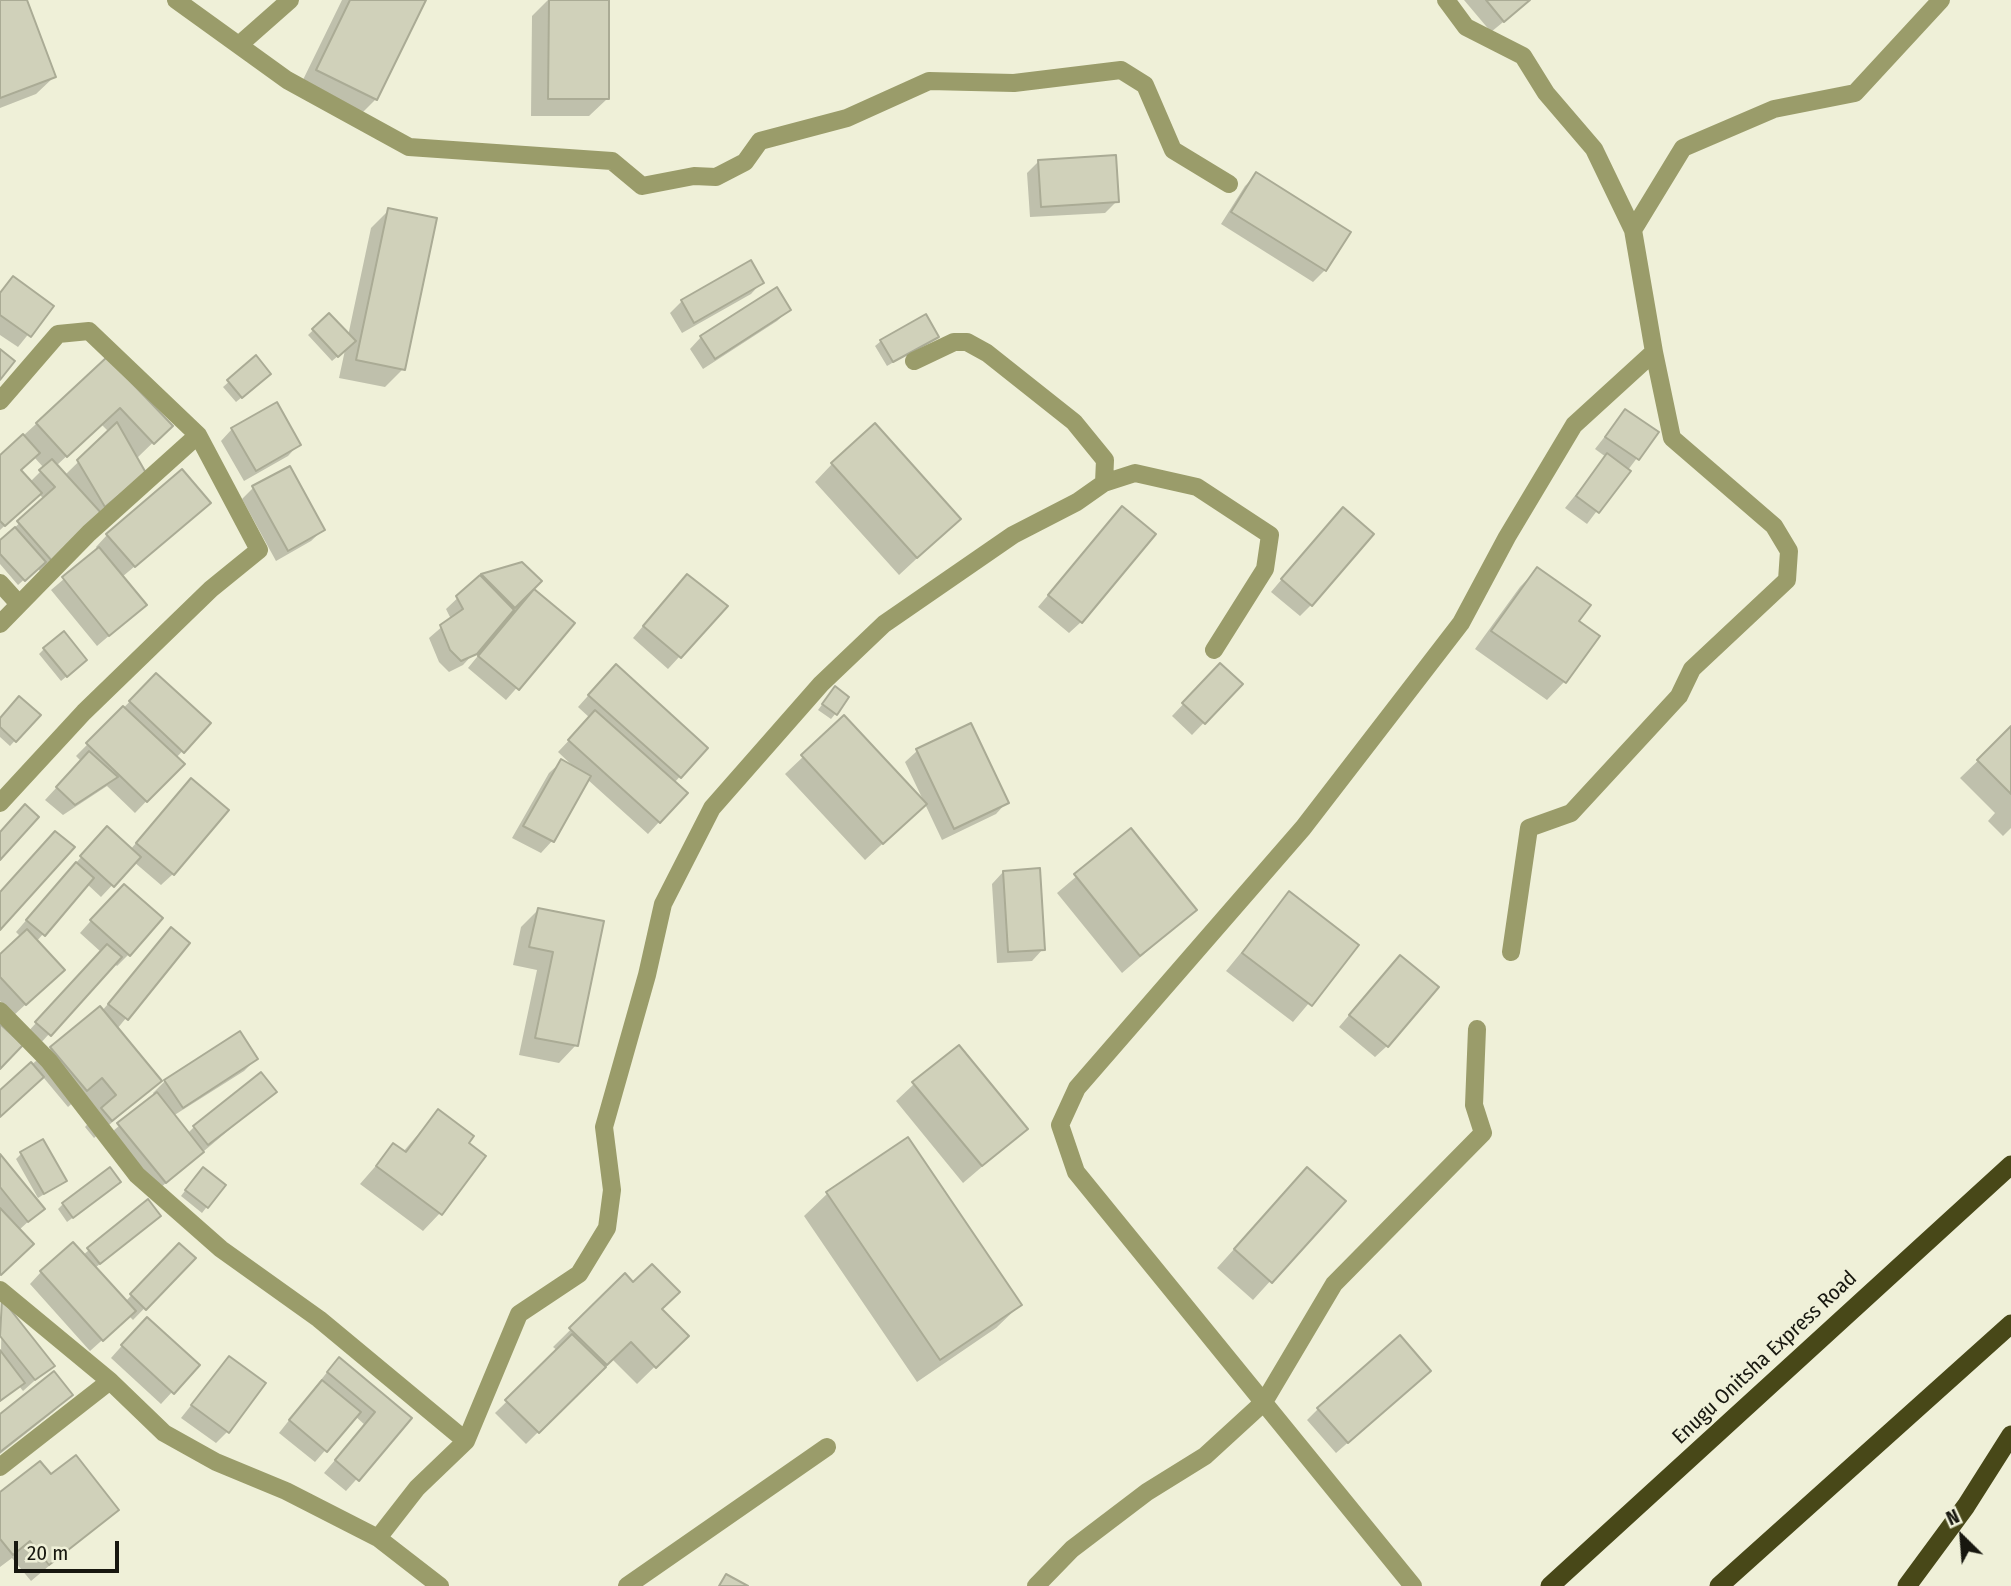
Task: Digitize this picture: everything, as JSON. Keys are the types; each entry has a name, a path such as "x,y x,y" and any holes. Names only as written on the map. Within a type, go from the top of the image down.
{"highway":[{"name":"Enugu Onitsha Express Road","path":"1550,1586 2011,1165"},
{"path":"1719,1586 2011,1324"},
{"path":"1907,1586 1966,1506 2011,1435"}],"street":[{"path":"176,0 287,80 409,147 612,161 642,186 694,176 716,177 745,162 760,141 846,118 929,81 1014,83 1121,70 1145,85 1174,150 1229,184"},
{"path":"239,45 290,0"},
{"path":"1446,0 1466,27 1523,56 1546,93 1594,149 1633,230 1672,438 1774,526 1789,551 1787,580 1692,669 1679,696 1571,813 1529,828 1511,952"},
{"path":"1633,230 1683,148 1774,109 1855,93 1941,0"},
{"path":"0,401 58,334 89,331 198,435 258,550 211,589 84,712 1,801"},
{"path":"914,361 954,342 967,342 987,353 1074,422 1105,460 1104,483"},
{"path":"1413,1586 1076,1172 1060,1125 1077,1088 1303,828 1461,623 1507,537 1574,425 1654,352"},
{"path":"0,624 89,533 198,435"},
{"path":"378,1538 417,1488 466,1441 519,1314 579,1274 607,1228 612,1191 604,1128 647,975 663,904 712,808 821,684 884,624 1013,535 1077,502 1104,483 1135,473 1196,487 1270,535 1265,569 1214,650"},
{"path":"0,583 19,604"},
{"path":"0,1011 49,1061 137,1175 221,1249 319,1319 466,1441"},
{"path":"1036,1586 1072,1549 1147,1492 1205,1456 1264,1402 1334,1284 1483,1133 1474,1105 1478,1029"},
{"path":"0,1290 110,1381 164,1433 216,1462 286,1491 378,1538 440,1586"},
{"path":"0,1466 110,1381"},
{"path":"627,1586 827,1447"}],"building":[{"path":"0,0 27,0 56,77 0,98"},
{"path":"350,0 426,0 377,100 316,70"},
{"path":"549,0 609,0 609,99 548,99"},
{"path":"1486,0 1530,0 1504,22"},
{"path":"1116,155 1119,202 1041,207 1038,160"},
{"path":"1256,172 1351,232 1326,271 1231,212"},
{"path":"388,208 437,218 405,370 356,360"},
{"path":"751,260 764,283 694,323 681,300"},
{"path":"13,276 54,306 31,337 0,315 0,293"},
{"path":"777,287 791,310 715,359 700,336"},
{"path":"329,313 356,341 338,357 312,329"},
{"path":"926,314 939,337 893,362 880,340"},
{"path":"0,349 15,361 0,380"},
{"path":"256,355 271,374 242,398 227,380"},
{"path":"107,357 173,426 154,444 120,408 67,457 36,423"},
{"path":"277,402 301,445 256,471 231,428"},
{"path":"1625,409 1659,432 1639,460 1605,437"},
{"path":"117,422 146,473 105,507 77,460"},
{"path":"875,423 961,519 917,558 831,463"},
{"path":"23,434 40,453 21,470 42,493 5,526 0,521 0,455"},
{"path":"1607,453 1631,471 1599,513 1576,496"},
{"path":"52,459 103,515 52,561 17,521 55,487 39,470"},
{"path":"290,466 325,530 288,551 252,486"},
{"path":"182,469 211,503 135,567 106,534"},
{"path":"1122,506 1156,534 1082,623 1048,595"},
{"path":"1343,507 1374,534 1312,606 1281,579"},
{"path":"15,527 46,562 25,581 0,554 0,540"},
{"path":"99,547 147,605 109,636 62,577"},
{"path":"522,562 542,581 515,608 481,574"},
{"path":"1537,567 1591,605 1579,621 1600,636 1566,683 1491,631"},
{"path":"687,574 728,606 681,658 643,626"},
{"path":"480,575 514,610 477,654 461,661 450,650 440,625 463,609 456,596"},
{"path":"534,589 575,623 519,690 478,656"},
{"path":"64,631 87,660 67,677 43,648"},
{"path":"1220,663 1243,684 1205,724 1182,703"},
{"path":"616,664 708,748 681,778 588,695"},
{"path":"156,673 211,723 184,753 129,701"},
{"path":"835,686 849,697 837,715 822,704"},
{"path":"19,696 41,715 16,742 0,727 0,718"},
{"path":"123,706 185,764 147,802 86,743"},
{"path":"595,710 688,793 660,823 568,740"},
{"path":"844,715 927,804 883,844 801,755"},
{"path":"971,723 1009,803 954,829 916,749"},
{"path":"2011,726 2011,794 1977,760"},
{"path":"89,751 118,777 75,805 56,787"},
{"path":"561,759 591,776 554,842 523,826"},
{"path":"191,778 229,810 174,875 136,843"},
{"path":"25,804 39,817 0,860 0,832"},
{"path":"107,826 141,857 114,887 80,856"},
{"path":"1131,828 1197,910 1140,956 1074,874"},
{"path":"55,831 75,847 0,930 0,892"},
{"path":"76,862 94,878 45,936 26,920"},
{"path":"1040,868 1045,950 1008,952 1003,871"},
{"path":"124,884 163,918 130,956 90,920"},
{"path":"1289,891 1359,945 1312,1006 1242,953"},
{"path":"538,908 604,921 578,1046 535,1038 553,952 529,947"},
{"path":"171,927 190,943 128,1020 108,1004"},
{"path":"27,929 65,970 26,1005 0,977 0,954"},
{"path":"107,944 122,957 51,1036 35,1022"},
{"path":"1400,955 1439,987 1388,1047 1349,1015"},
{"path":"100,1006 162,1081 112,1121 101,1108 116,1095 102,1078 87,1091 50,1047"},
{"path":"0,1024 23,1045 0,1069"},
{"path":"240,1031 258,1059 183,1108 164,1080"},
{"path":"959,1045 1028,1129 982,1166 912,1082"},
{"path":"31,1062 44,1077 0,1117 0,1090"},
{"path":"261,1072 277,1092 208,1145 193,1126"},
{"path":"157,1092 204,1152 166,1183 117,1123"},
{"path":"438,1109 474,1136 469,1143 486,1156 442,1215 376,1166 393,1143 406,1152"},
{"path":"908,1137 1022,1305 940,1360 826,1192"},
{"path":"43,1139 67,1181 44,1194 20,1152"},
{"path":"0,1154 45,1209 28,1222 0,1187"},
{"path":"110,1167 121,1182 73,1218 62,1203"},
{"path":"203,1167 226,1185 208,1208 185,1190"},
{"path":"1307,1167 1346,1201 1272,1283 1234,1249"},
{"path":"148,1199 161,1216 100,1264 87,1248"},
{"path":"0,1208 34,1244 1,1275 0,1274"},
{"path":"73,1242 136,1311 103,1341 40,1271"},
{"path":"179,1243 196,1258 146,1310 130,1294"},
{"path":"652,1264 680,1292 662,1309 689,1336 656,1368 631,1342 607,1365 569,1328 625,1273 633,1282"},
{"path":"2,1299 55,1366 35,1380 0,1336"},
{"path":"147,1317 200,1365 174,1394 121,1345"},
{"path":"572,1334 606,1367 539,1433 505,1400"},
{"path":"1400,1335 1431,1371 1348,1443 1317,1408"},
{"path":"0,1350 25,1383 0,1401"},
{"path":"229,1356 266,1383 229,1433 191,1405"},
{"path":"339,1357 412,1418 359,1481 335,1460 375,1412 327,1372"},
{"path":"54,1371 73,1395 0,1452 0,1414"},
{"path":"322,1380 361,1412 327,1452 289,1420"},
{"path":"76,1455 119,1510 49,1565 30,1541 13,1555 0,1539 0,1492 40,1461 51,1474"},
{"path":"726,1574 748,1586 719,1586"}]}
